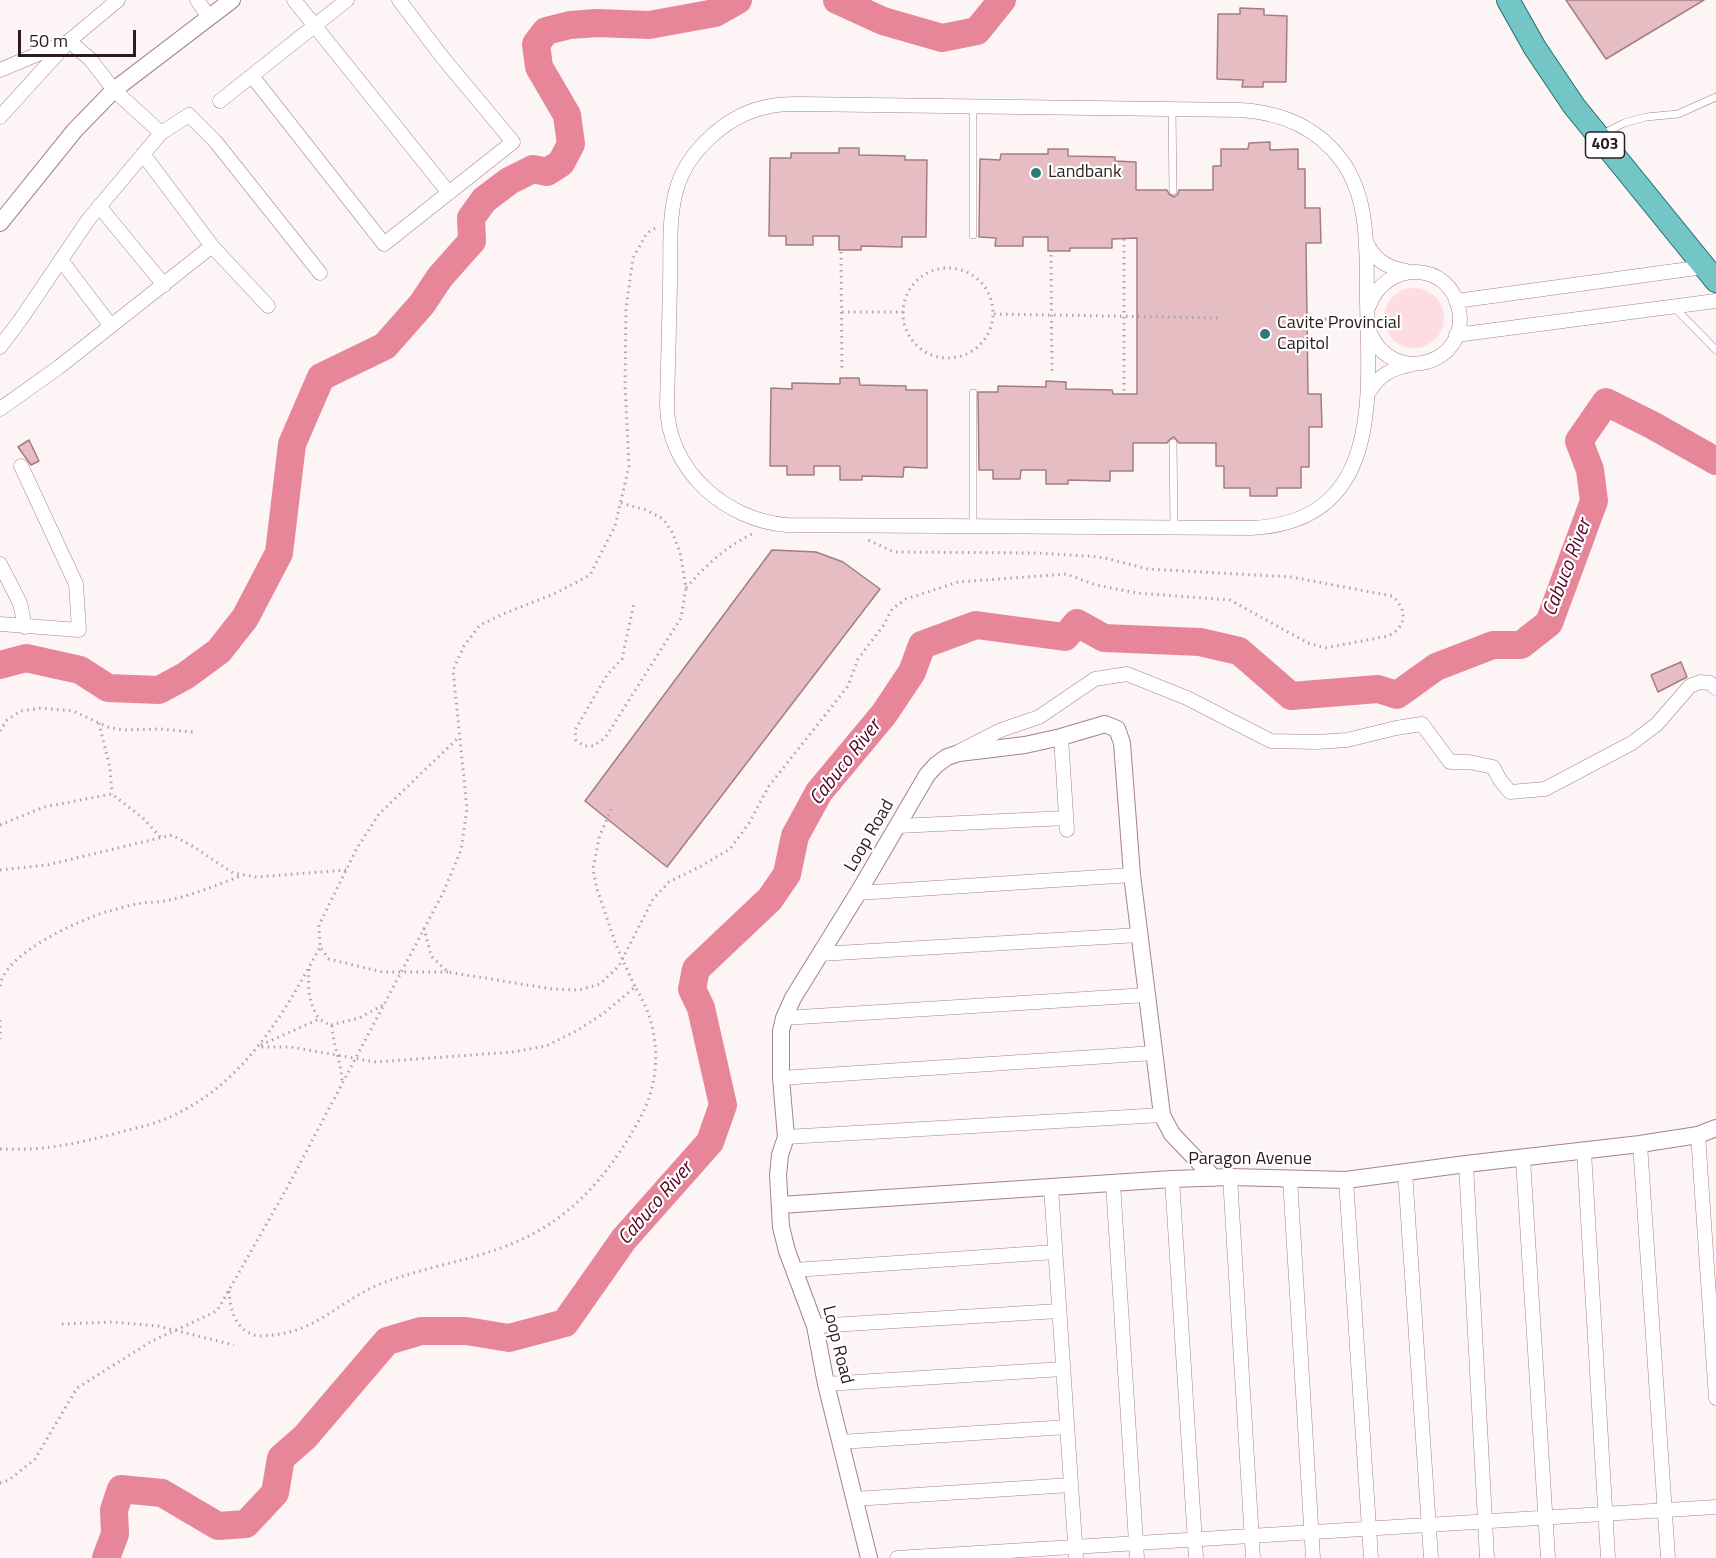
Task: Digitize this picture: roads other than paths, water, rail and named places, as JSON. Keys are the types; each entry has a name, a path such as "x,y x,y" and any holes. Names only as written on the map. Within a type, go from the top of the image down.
{"main road":[{"name":"403","path":"1508,0 1523,30 1550,73 1710,274"}],"street":[{"path":"0,117 69,41 118,0"},
{"path":"197,0 209,17"},
{"path":"0,223 75,130 114,90 232,0"},
{"path":"294,0 449,193"},
{"path":"220,101 347,0"},
{"path":"252,76 384,244 513,142 443,58 399,0"},
{"path":"0,70 69,41"},
{"path":"69,41 90,59 114,90 161,133"},
{"path":"1365,234 1368,392 1364,432 1359,452 1341,487 1316,509 1290,522 1263,528 774,524 745,516 721,502 701,485 685,464 671,436 667,406 672,219 676,192 687,165 720,129 748,113 770,106 798,104 1239,110 1264,112 1307,129 1334,151 1348,170 1358,194 1368,246 1379,260 1389,267 1437,278 1449,288 1456,301 1460,318 1451,345 1438,357 1423,363 1393,369 1383,375 1368,392"},
{"path":"0,347 99,206 161,133 189,115 215,141 320,273"},
{"path":"143,154 212,246 268,306"},
{"path":"99,206 164,285"},
{"path":"0,409 59,367 212,246"},
{"path":"61,260 111,326"},
{"path":"1408,272 1393,276 1380,286 1371,298 1368,321 1375,344 1382,352 1396,361 1412,364"},
{"path":"1456,301 1710,274"},
{"path":"1456,335 1716,302"},
{"path":"0,624 79,630 76,584 21,466"},
{"path":"0,564 20,603 25,627"},
{"path":"947,757 1001,730 1039,717 1095,679 1126,674 1187,698 1271,741 1347,740 1422,724 1450,762 1469,762 1493,767 1510,792 1545,789 1632,743 1657,723 1690,686 1700,682 1710,683 1716,688"},
{"path":"947,757 959,753 1025,745 1105,724 1114,726 1120,732 1132,875 1162,1115 1172,1134 1222,1178 1253,1558"},
{"path":"898,826 1066,824 1061,737"},
{"name":"Loop Road","path":"869,1558 826,1384 815,1326 783,1240 778,1164 786,1137 781,1078 781,1039 784,1018 793,998 927,775 947,757"},
{"path":"858,893 1132,875"},
{"path":"820,954 1139,934"},
{"path":"784,1018 1147,995"},
{"path":"781,1078 1154,1053"},
{"path":"786,1137 1162,1115"},
{"name":"Paragon Avenue","path":"780,1205 1172,1179 1346,1180 1640,1144 1698,1135 1716,1128"},
{"path":"1698,1135 1716,1398"},
{"path":"1640,1144 1668,1558"},
{"path":"1584,1151 1608,1558"},
{"path":"1523,1159 1548,1558"},
{"path":"1466,1164 1487,1558"},
{"path":"1405,1172 1431,1558"},
{"path":"1172,1179 1196,1558"},
{"path":"1290,1179 1313,1558"},
{"path":"1346,1180 1371,1558"},
{"path":"1113,1183 1137,1558"},
{"path":"1051,1187 1076,1552"},
{"path":"794,1270 1055,1252"},
{"path":"815,1326 1059,1311"},
{"path":"826,1384 1063,1369"},
{"path":"840,1442 1067,1427"},
{"path":"854,1499 1071,1485"},
{"path":"897,1558 1076,1552 1136,1543 1716,1507"}],"lane":[{"path":"1598,136 1624,123 1646,117 1678,114 1716,97"},
{"path":"973,105 973,235"},
{"path":"1172,108 1173,190"},
{"path":"1674,307 1716,350"},
{"path":"973,393 973,526"},
{"path":"1173,443 1174,528"}],"waterway":[{"path":"0,665 26,658 80,670 108,688 159,690 185,676 219,651 245,618 279,553 292,444 321,377 385,346 472,241 471,218 484,200 509,181 533,169 547,172 561,163 571,144 567,115 539,67 536,44 546,31 570,25 597,23 649,25 715,13 738,0"},
{"path":"837,0 883,21 942,38 977,31 1002,0"},
{"name":"Cabuco River","path":"106,1558 115,1534 114,1510 121,1489 162,1493 218,1526 246,1524 275,1493 281,1458 305,1437 387,1341 421,1331 466,1331 509,1338 565,1323 624,1239 710,1142 723,1105 701,1008 692,989 696,969 770,899 787,874 795,836 819,792 884,714 912,672 922,645 976,625 1065,637 1077,623 1104,638 1200,642 1239,651 1291,696 1378,689 1397,695 1436,667 1493,645 1521,645 1549,623 1594,501 1590,470 1579,441 1606,402 1716,461"}],"place":[{"name":"Landbank","path":"1036,173"},
{"name":"Cavite Provincial Capitol","path":"1265,334"}]}
